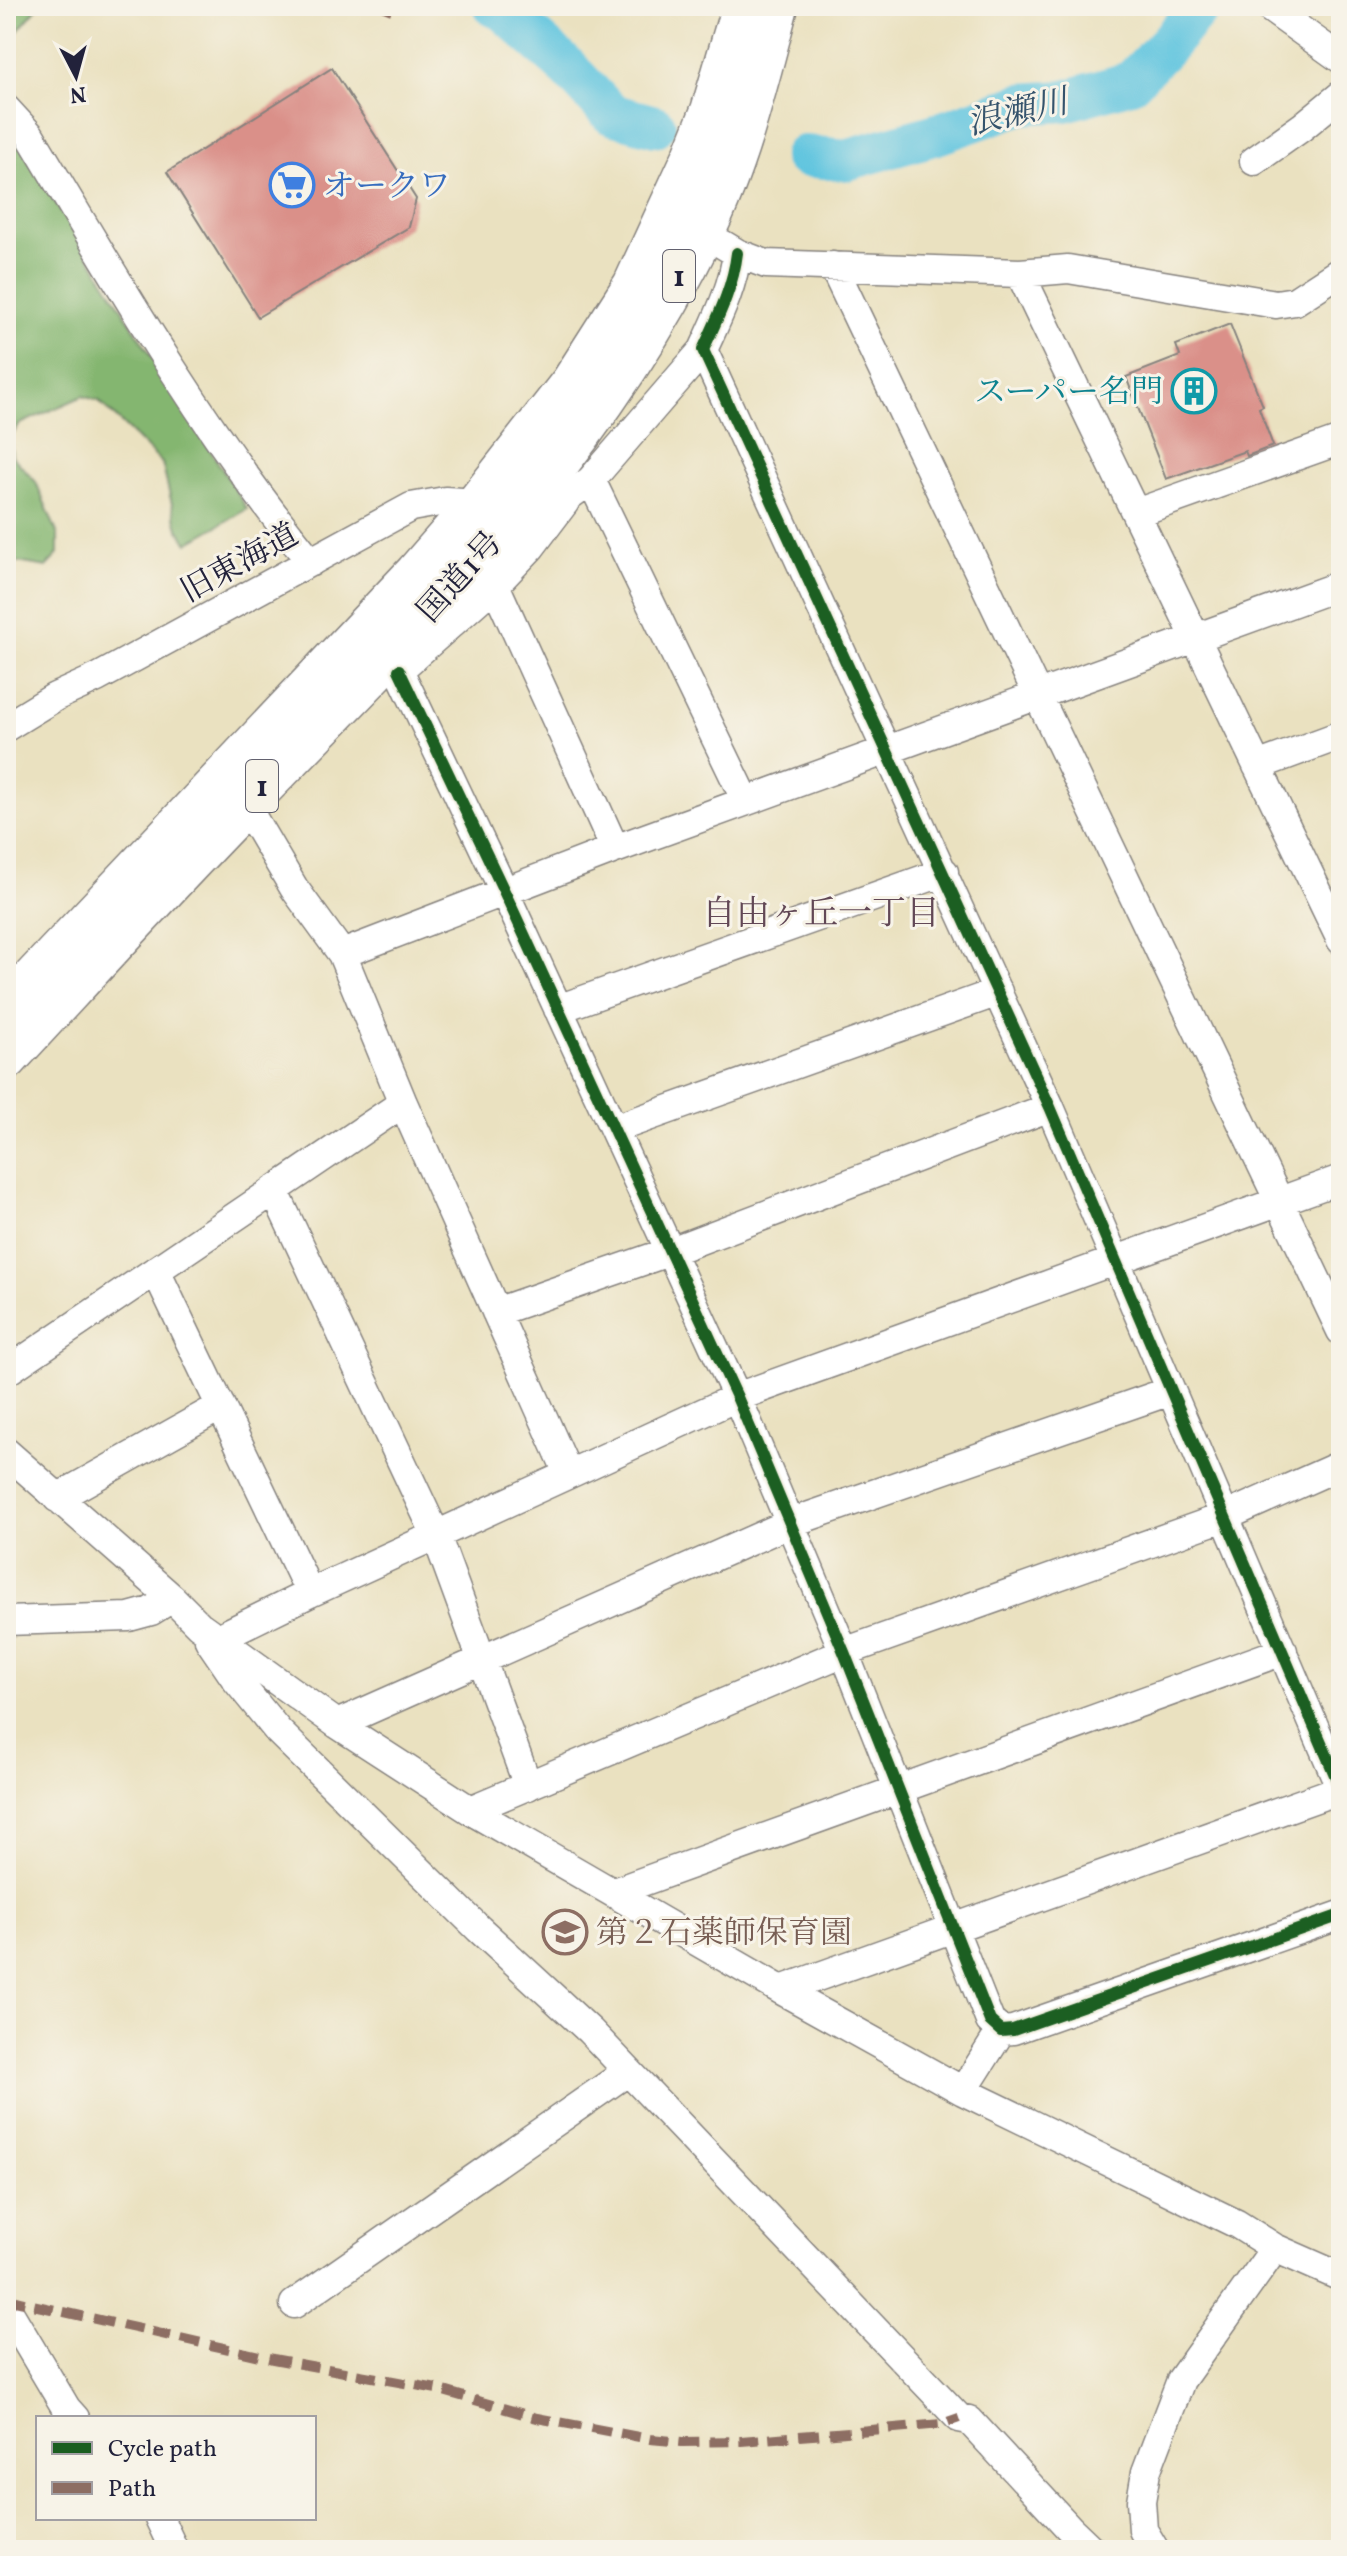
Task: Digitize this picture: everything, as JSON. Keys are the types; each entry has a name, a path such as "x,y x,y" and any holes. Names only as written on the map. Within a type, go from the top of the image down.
{"highway":[{"name":"国道1号","path":"703,233 713,111 744,6"},
{"name":"国道1号","path":"6,1009 417,574 498,508 624,373 703,233 756,84 776,6"},
{"name":"国道1号","path":"6,1058 443,596 498,508"}],"street":[{"path":"1267,6 1341,59"},
{"path":"1254,161 1341,95"},
{"path":"6,109 30,135 208,425 262,503 311,562"},
{"path":"703,233 766,264 1020,273 1068,269 1276,304 1295,301 1341,271"},
{"path":"285,762 342,721 495,585 531,547 568,498 591,480 703,350 735,270 703,233"},
{"path":"833,266 1341,1331"},
{"path":"1020,273 1257,766 1330,889 1341,940"},
{"path":"703,350 1050,1107 1341,1789 781,1990"},
{"path":"1136,513 1341,440"},
{"path":"591,480 746,801"},
{"name":"旧東海道","path":"6,727 55,697 97,678 411,507 445,501 498,508 551,509 568,498"},
{"path":"495,585 615,849"},
{"path":"342,954 615,849 1341,585"},
{"path":"399,670 737,1397 844,1652 990,2021 1001,2031 1013,2030 1341,1915"},
{"path":"1257,766 1341,735"},
{"path":"244,803 294,888 342,954 403,1103 568,1473"},
{"path":"558,1009 944,872"},
{"path":"614,1129 998,992"},
{"path":"6,1372 403,1103"},
{"path":"496,1312 671,1251 1050,1107"},
{"path":"208,1632 310,1593 737,1397 1341,1179"},
{"path":"274,1190 436,1535 528,1786"},
{"path":"156,1271 310,1593"},
{"path":"337,1724 790,1523 1170,1391"},
{"path":"57,1498 221,1406"},
{"path":"6,1452 208,1632 337,1724 470,1810 963,2091 1237,2224 1275,2248 1341,2277"},
{"path":"470,1810 844,1652 1224,1517 1341,1465"},
{"path":"6,1621 129,1617 151,1611 172,1598"},
{"path":"208,1632 237,1681 278,1731 479,1929 590,2031 959,2418 969,2420 1092,2550"},
{"path":"614,1892 1283,1651"},
{"path":"963,2091 1001,2031"},
{"path":"294,2304 627,2072"},
{"path":"1155,2550 1143,2530 1141,2501 1146,2472 1181,2380 1275,2248"},
{"path":"6,2307 73,2416"},
{"path":"160,2520 174,2550"}],"green space":[{"path":"6,6 39,6 6,45"},
{"path":"6,123 247,509 188,543 178,529 162,463 99,401 83,396 20,424 10,438 12,456 36,482 58,535 58,554 46,567 12,561 6,553"}],"building":[{"name":"オークワ","path":"332,68 416,199 409,227 258,317 167,172"},
{"name":"スーパー名門","path":"1230,324 1263,406 1259,408 1273,446 1247,456 1245,451 1166,479 1126,377 1180,356 1176,345"}],"waterway":[{"name":"浪瀬川","path":"494,6 503,10 568,68 611,114 655,126"},
{"name":"浪瀬川","path":"804,156 846,160 937,134 1021,104 1065,101 1131,82 1200,6"}],"marked path":[{"path":"6,13 8,6"},
{"path":"382,6 392,10"},
{"path":"6,2306 15,2301 273,2359 437,2389 537,2418 650,2439 741,2441 942,2424 959,2418"}],"cycle path":[{"path":"737,253 728,291 703,350 1050,1107 1341,1789"},
{"path":"399,670 737,1397 844,1652 990,2021 1001,2031 1013,2030 1341,1915"}],"place":[{"name":"オークワ","path":"292,185"},
{"name":"スーパー名門","path":"1194,391"},
{"name":"第２石薬師保育園","path":"565,1932"}],"district":[{"name":"自由ヶ丘一丁目","path":"821,912"}]}
